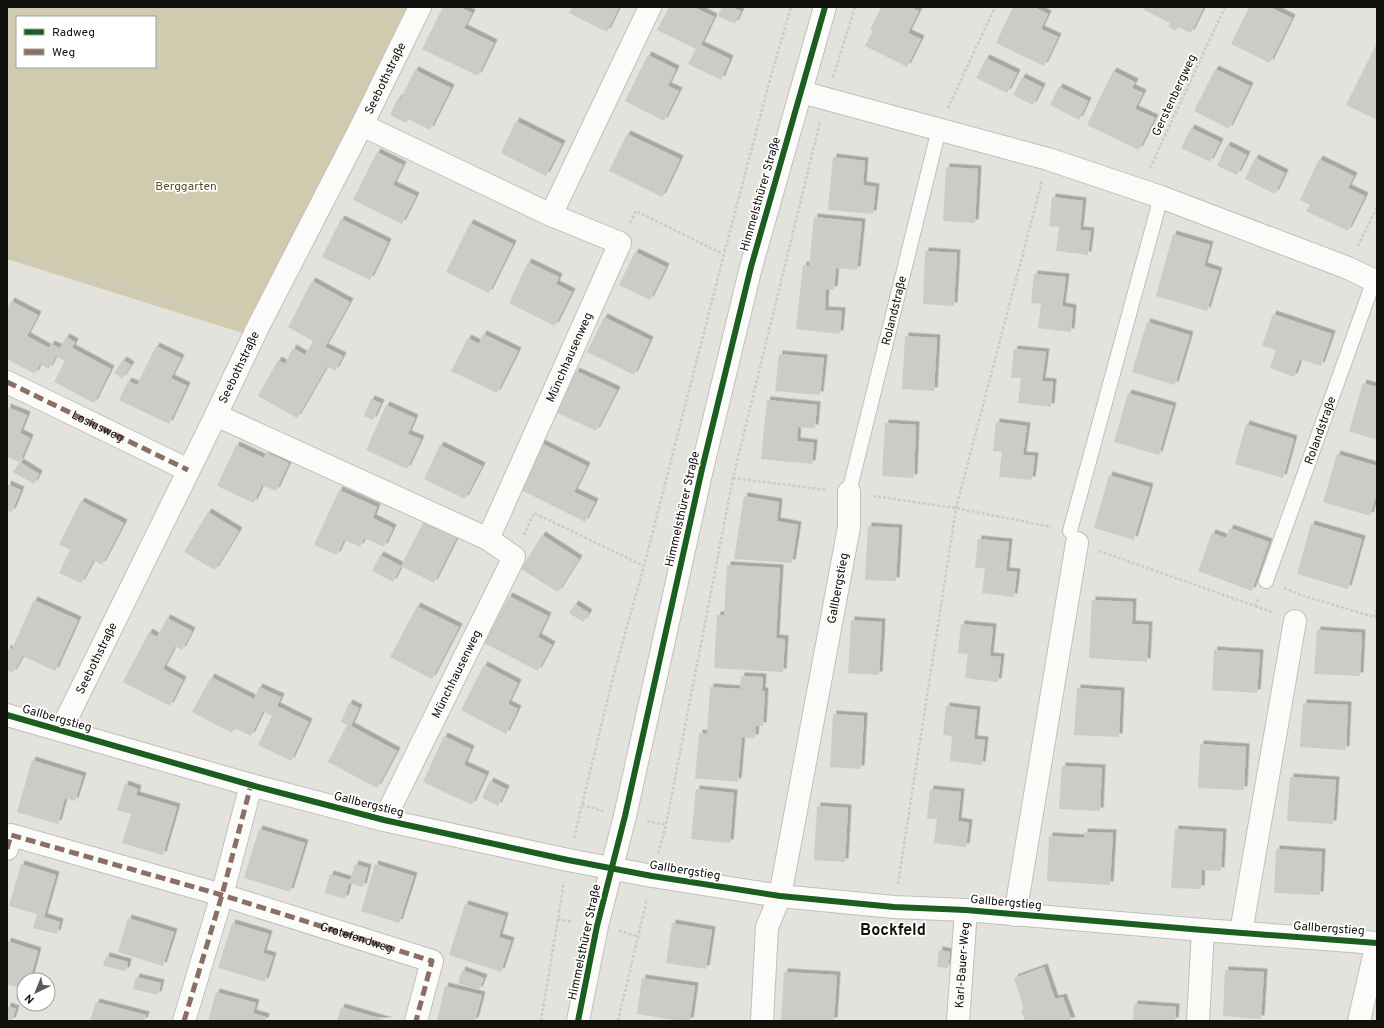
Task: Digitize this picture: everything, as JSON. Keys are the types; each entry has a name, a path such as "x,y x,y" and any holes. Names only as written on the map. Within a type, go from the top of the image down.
{"street":[{"name":"Seebothstraße","path":"61,730 258,327 420,7"},
{"path":"551,215 650,7"},
{"name":"Himmelsthürer Straße","path":"578,1021 598,926 625,816 702,469 744,298 826,7"},
{"name":"Rolandstraße","path":"801,92 1048,159 1161,197 1348,268 1375,281"},
{"path":"362,124 551,215 620,243"},
{"name":"Münchhausenweg","path":"488,539 620,243"},
{"name":"Losiusweg","path":"7,382 188,470"},
{"path":"216,415 488,539 514,557"},
{"name":"Gallbergstieg","path":"762,1021 767,927 780,896 849,527 849,492"},
{"name":"Gallbergstieg","path":"1015,915 1074,537"},
{"name":"Münchhausenweg","path":"384,820 514,557"},
{"path":"1241,932 1295,621"},
{"name":"Gallbergstieg","path":"7,715 251,785 384,820 568,860 652,876 780,896 894,907 966,910 1377,943"},
{"path":"184,1021 222,895 251,785"},
{"name":"Grotefendweg","path":"7,848 11,835 222,895 432,961 416,1021"},
{"name":"Karl-Bauer-Weg","path":"958,1021 966,910"},
{"path":"1198,1021 1203,930"},
{"path":"1359,1021 1377,943"}],"lane":[{"name":"Rolandstraße","path":"849,492 939,129"},
{"path":"1074,537 1161,197"},
{"name":"Rolandstraße","path":"1266,581 1375,281"}],"path":[{"path":"541,1021 568,860 614,673 644,566 769,83 792,7"},
{"path":"618,1021 652,876 666,825 733,478 826,98 855,7"},
{"path":"939,129 995,7"},
{"path":"769,83 801,92"},
{"path":"894,907 956,508 1048,159"},
{"path":"1348,268 1377,207"},
{"path":"620,243 636,211 724,254"},
{"path":"7,252 258,327"},
{"path":"733,478 773,484"},
{"path":"514,557 534,513 644,566"},
{"path":"1374,617 1377,609"}],"green space":[{"name":"Berggarten","path":"7,7 410,7 249,335 7,259"}],"building":[{"path":"443,7 460,7 472,13 464,28 494,43 478,76 422,49"},
{"path":"573,7 619,7 607,32 569,13"},
{"path":"669,7 696,7 714,17 701,45 730,59 721,80 688,64 696,49 657,30"},
{"path":"722,7 731,7 741,11 735,24 718,16"},
{"path":"881,7 911,7 919,11 908,33 921,39 907,67 865,46 873,31 870,30"},
{"path":"1013,7 1034,7 1048,14 1041,29 1058,37 1044,66 996,43"},
{"path":"1145,7 1204,7 1191,33 1178,27 1176,31 1168,27 1170,23 1144,10"},
{"path":"1249,7 1270,7 1292,18 1270,63 1231,44"},
{"path":"1377,43 1377,120 1346,105"},
{"path":"648,55 676,69 668,86 679,91 664,121 625,101"},
{"path":"986,58 1017,73 1007,93 976,78"},
{"path":"1215,69 1250,86 1229,129 1194,111"},
{"path":"415,70 451,88 430,130 408,119 406,123 390,115 398,98 400,100"},
{"path":"1113,71 1135,82 1132,88 1143,93 1135,109 1155,118 1139,150 1087,125"},
{"path":"1022,77 1042,87 1033,105 1013,95"},
{"path":"1059,87 1088,101 1079,120 1050,105"},
{"path":"516,121 562,144 546,176 501,153"},
{"path":"1191,128 1220,142 1210,162 1181,148"},
{"path":"627,134 680,159 662,197 609,171"},
{"path":"1227,145 1247,155 1237,175 1217,166"},
{"path":"377,152 403,165 393,185 416,196 402,224 353,200"},
{"path":"833,157 865,161 863,185 876,187 873,214 828,210"},
{"path":"1255,158 1285,173 1275,194 1245,179"},
{"path":"1319,159 1354,176 1348,188 1365,196 1348,231 1306,211 1310,205 1300,200"},
{"path":"946,167 978,169 975,223 943,221"},
{"path":"1052,197 1083,201 1080,230 1091,231 1088,255 1056,251 1059,227 1049,226"},
{"path":"814,217 862,222 857,270 836,268 834,290 826,289 825,310 842,311 840,334 796,329 803,265 809,266"},
{"path":"341,219 388,242 370,280 322,257"},
{"path":"470,223 513,244 489,293 446,272"},
{"path":"1173,234 1210,245 1204,266 1219,271 1207,311 1156,296"},
{"path":"925,251 957,253 954,306 923,304"},
{"path":"635,252 666,267 650,300 619,285"},
{"path":"528,262 559,277 556,284 572,292 555,326 509,303"},
{"path":"1034,274 1066,277 1062,306 1073,308 1071,332 1038,328 1041,304 1031,303"},
{"path":"312,281 350,302 325,347 343,356 335,371 327,366 297,418 258,396 278,360 285,364 293,348 305,355 313,341 288,327"},
{"path":"11,301 38,315 27,336 49,348 51,344 60,348 66,337 75,342 72,348 111,369 94,403 54,382 65,361 56,356 49,369 40,364 35,374 7,359 7,310"},
{"path":"1273,314 1332,334 1321,366 1300,359 1294,377 1270,368 1276,350 1262,346"},
{"path":"604,317 650,340 634,375 587,352"},
{"path":"1147,322 1190,335 1175,385 1132,372"},
{"path":"483,334 518,351 497,393 451,371 468,338 479,344"},
{"path":"905,336 937,338 934,391 902,389"},
{"path":"156,346 181,358 171,378 187,386 169,424 119,400 128,381 137,385"},
{"path":"1014,349 1046,352 1042,381 1053,382 1051,407 1018,403 1021,378 1011,378"},
{"path":"779,354 824,358 820,395 775,391"},
{"path":"123,360 131,365 122,379 114,373"},
{"path":"576,371 617,390 596,431 556,412"},
{"path":"1363,383 1377,387 1377,440 1349,431"},
{"path":"1128,393 1173,406 1159,455 1114,442"},
{"path":"371,399 381,403 373,420 364,416"},
{"path":"767,400 817,405 815,428 798,427 797,441 814,443 812,464 761,459"},
{"path":"386,405 415,418 408,434 421,439 407,469 366,450"},
{"path":"7,407 27,415 20,433 30,438 20,462 7,457"},
{"path":"996,422 1027,426 1023,455 1035,456 1032,480 999,477 1002,452 993,451"},
{"path":"885,423 916,425 914,478 882,476"},
{"path":"1246,424 1294,439 1283,478 1235,464"},
{"path":"541,443 587,466 574,492 595,502 585,522 519,489"},
{"path":"236,445 264,458 266,452 289,463 276,491 262,485 254,503 217,486"},
{"path":"440,445 482,466 465,499 424,479"},
{"path":"1337,454 1377,466 1377,493 1370,516 1323,502"},
{"path":"20,462 39,474 34,484 13,472"},
{"path":"1109,475 1150,487 1134,540 1094,528"},
{"path":"7,484 21,490 12,512 7,511"},
{"path":"339,490 377,507 373,518 393,528 384,547 364,538 360,547 344,540 337,555 314,545"},
{"path":"744,496 779,502 777,521 798,525 792,563 734,559"},
{"path":"81,501 124,523 102,565 94,560 81,583 59,573 70,550 59,544"},
{"path":"208,512 239,531 215,570 184,552"},
{"path":"425,519 458,535 434,583 401,566"},
{"path":"1311,524 1362,539 1348,589 1297,574"},
{"path":"868,526 899,528 896,581 865,580"},
{"path":"1230,528 1269,542 1252,591 1198,571 1212,533 1226,538"},
{"path":"542,535 579,559 558,592 521,569"},
{"path":"978,539 1009,542 1006,571 1017,572 1014,597 982,593 985,568 975,568"},
{"path":"380,555 401,566 393,582 372,571"},
{"path":"727,565 780,568 776,638 785,639 783,672 714,668 717,615 724,615"},
{"path":"509,596 548,616 538,637 552,645 538,671 484,643"},
{"path":"34,600 78,620 55,671 23,656 13,673 7,670 7,648 11,651"},
{"path":"1092,600 1133,602 1132,624 1149,625 1147,662 1089,658"},
{"path":"575,604 589,613 583,622 569,613"},
{"path":"417,606 459,627 432,679 390,657"},
{"path":"167,618 192,631 182,650 175,646 163,669 183,680 170,706 123,682 149,632 157,637"},
{"path":"851,620 882,622 879,675 848,673"},
{"path":"961,624 993,627 990,656 1001,657 998,682 965,678 968,654 958,653"},
{"path":"1317,630 1362,633 1360,676 1314,674"},
{"path":"1214,650 1260,653 1257,693 1212,690"},
{"path":"484,665 518,683 508,704 518,709 506,734 461,710"},
{"path":"741,676 763,677 762,691 765,691 763,726 756,726 755,738 742,737 738,782 695,778 699,733 707,734 710,687 740,689"},
{"path":"211,677 254,699 259,687 281,697 277,706 309,722 291,761 258,745 272,716 263,711 251,736 235,728 232,733 192,712"},
{"path":"1077,688 1121,691 1119,737 1074,735"},
{"path":"349,703 359,708 351,726 397,751 377,788 328,762 347,725 341,722"},
{"path":"1303,703 1348,705 1346,750 1300,747"},
{"path":"946,706 977,710 974,739 985,740 982,765 950,761 952,736 943,735"},
{"path":"833,714 864,716 861,769 830,767"},
{"path":"444,736 471,749 464,765 486,775 472,805 423,782"},
{"path":"1200,744 1246,747 1244,790 1198,788"},
{"path":"32,760 83,776 75,801 65,798 58,824 17,812"},
{"path":"1062,766 1102,768 1100,811 1059,809"},
{"path":"1290,777 1336,780 1333,824 1287,821"},
{"path":"490,781 506,789 498,806 482,798"},
{"path":"125,784 138,789 136,795 177,807 163,855 122,843 131,814 117,810"},
{"path":"696,789 734,793 730,843 691,839"},
{"path":"930,789 961,792 958,821 969,823 966,847 934,843 937,819 927,818"},
{"path":"817,806 848,808 845,862 814,860"},
{"path":"259,829 305,843 290,892 244,878"},
{"path":"1175,829 1223,832 1221,871 1202,870 1201,889 1171,888"},
{"path":"1084,832 1113,833 1110,885 1047,881 1049,836 1084,838"},
{"path":"1276,849 1322,852 1320,895 1274,893"},
{"path":"21,864 56,875 44,917 60,922 57,934 33,928 37,914 9,906"},
{"path":"355,864 368,868 363,887 349,883 345,899 325,893 330,874 350,880"},
{"path":"375,864 414,876 399,923 361,911"},
{"path":"465,904 505,916 499,937 511,941 501,972 449,955"},
{"path":"128,918 174,932 163,966 118,952"},
{"path":"232,923 269,934 263,953 273,956 265,982 218,968"},
{"path":"672,923 712,930 706,969 666,963"},
{"path":"7,941 38,951 32,972 16,972 16,987 7,984"},
{"path":"939,950 950,952 948,968 937,967"},
{"path":"106,956 128,962 126,971 103,966"},
{"path":"1044,967 1055,999 1063,997 1072,1021 1025,1021 1021,1010 1024,1009 1014,978"},
{"path":"462,970 484,978 479,990 458,983"},
{"path":"1225,970 1264,972 1261,1019 1223,1016"},
{"path":"784,972 837,975 834,1021 781,1021"},
{"path":"136,977 161,983 158,995 133,989"},
{"path":"642,978 695,986 690,1021 637,1014"},
{"path":"445,986 482,995 475,1021 437,1021"},
{"path":"216,992 256,1003 253,1013 266,1017 265,1021 208,1021"},
{"path":"96,1002 146,1015 144,1021 90,1021"},
{"path":"1134,1004 1176,1007 1175,1021 1133,1021"},
{"path":"7,1006 16,1009 12,1021 7,1021"},
{"path":"341,1007 389,1021 337,1021"}],"marked path":[{"path":"7,382 188,470"},
{"path":"184,1021 222,895 251,785"},
{"path":"7,849 11,835 222,895 432,961 416,1021"}],"cycle path":[{"path":"578,1021 597,926 625,816 702,469 751,267 825,7"},
{"path":"7,715 251,785 384,820 568,860 652,876 780,896 894,907 966,910 1377,943"}],"district":[{"name":"Bockfeld","path":"893,929"}]}
